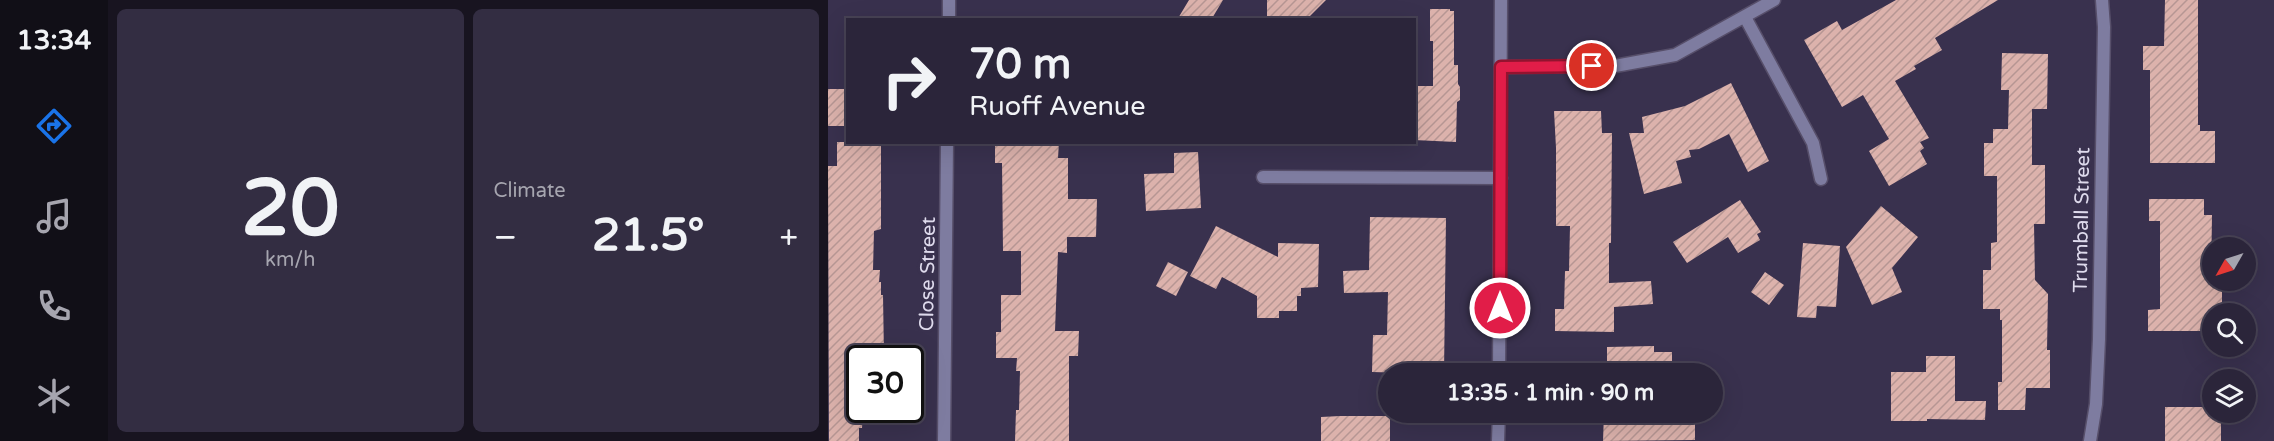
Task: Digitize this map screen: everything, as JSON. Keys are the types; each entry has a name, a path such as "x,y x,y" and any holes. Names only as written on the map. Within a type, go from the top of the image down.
{"street":[{"path":"949,0 949,18"},
{"path":"1499,363 1502,0"},
{"path":"1501,67 1615,66 1675,55 1774,0"},
{"name":"Trumball Street","path":"2090,441 2096,404 2099,339 2104,27 2102,0"},
{"path":"1745,17 1813,143 1821,179"},
{"name":"Close Street","path":"944,441 947,144"},
{"path":"1263,177 1501,178"},
{"path":"1498,441 1499,423"}],"building":[{"path":"1189,0 1223,0 1212,18 1178,18"},
{"path":"1267,0 1326,0 1308,18 1267,18"},
{"path":"1896,0 1998,0 1935,38 1942,50 1914,66 1916,69 1895,81 1929,138 1920,142 1924,148 1920,151 1927,164 1889,186 1869,151 1889,139 1863,95 1842,107 1804,40 1837,21 1842,30"},
{"path":"2165,0 2198,0 2198,125 2200,125 2200,131 2215,131 2215,163 2150,163 2150,70 2143,70 2143,46 2164,46"},
{"path":"1430,9 1454,11 1454,65 1458,65 1460,87 1460,100 1457,102 1456,142 1416,140 1416,86 1433,86 1433,41 1430,41"},
{"path":"2002,53 2048,54 2047,109 2032,109 2032,165 2045,165 2045,224 2034,224 2035,280 2048,294 2047,350 2050,350 2050,388 2026,388 2025,410 1998,410 1998,382 2002,382 2002,320 2000,320 2000,309 1983,309 1983,270 1991,270 1991,243 1997,242 1997,176 1984,176 1984,143 1993,143 1993,129 2008,129 2009,90 2001,90"},
{"path":"1731,83 1769,161 1748,172 1729,134 1699,149 1689,150 1691,157 1676,161 1682,183 1644,194 1629,133 1644,133 1642,117 1685,106"},
{"path":"828,89 846,89 846,126 828,126"},
{"path":"1554,111 1601,111 1602,133 1612,133 1609,283 1651,281 1653,304 1614,307 1614,332 1555,331 1555,309 1564,309 1565,271 1569,271 1570,226 1556,226"},
{"path":"837,142 881,145 881,229 874,231 873,270 880,270 884,345 846,345 846,423 862,423 862,428 859,428 859,441 829,441 828,166 837,166"},
{"path":"995,144 1059,144 1058,158 1068,158 1068,199 1097,199 1096,237 1067,237 1067,253 1058,252 1055,331 1079,331 1078,356 1069,356 1069,441 1015,441 1020,371 1016,371 1017,358 996,358 996,332 1001,332 1001,295 1021,295 1021,251 1003,251 1002,163 995,163"},
{"path":"1198,152 1201,208 1146,211 1144,174 1174,173 1174,153"},
{"path":"2149,199 2204,199 2204,215 2212,215 2212,237 2202,237 2202,291 2222,291 2222,303 2202,303 2202,331 2148,331 2148,310 2160,309 2160,221 2149,221"},
{"path":"1740,200 1761,232 1757,234 1760,240 1738,253 1728,237 1687,263 1673,242"},
{"path":"1881,206 1918,237 1892,268 1902,292 1872,305 1846,247"},
{"path":"1370,217 1446,218 1444,363 1378,363 1378,372 1372,372 1373,335 1387,335 1388,292 1344,293 1343,271 1369,270"},
{"path":"1216,226 1278,257 1278,243 1319,244 1318,287 1301,288 1301,296 1297,296 1297,311 1279,311 1279,318 1257,318 1257,296 1222,277 1216,289 1190,276"},
{"path":"1803,243 1840,246 1836,307 1817,306 1816,318 1797,317"},
{"path":"1168,262 1188,272 1176,296 1156,286"},
{"path":"1765,272 1784,285 1769,305 1751,292"},
{"path":"1654,346 1654,352 1672,352 1672,363 1607,363 1607,347"},
{"path":"1926,356 1955,356 1955,401 1986,401 1985,420 1891,421 1891,372 1926,372"},
{"path":"2165,407 2202,407 2202,423 2221,423 2221,441 2165,441"},
{"path":"1378,416 1378,423 1390,423 1390,441 1321,441 1321,417"},
{"path":"1604,423 1695,423 1695,440 1603,441"}],"route":[{"path":"1500,308 1501,67 1592,66"}]}
